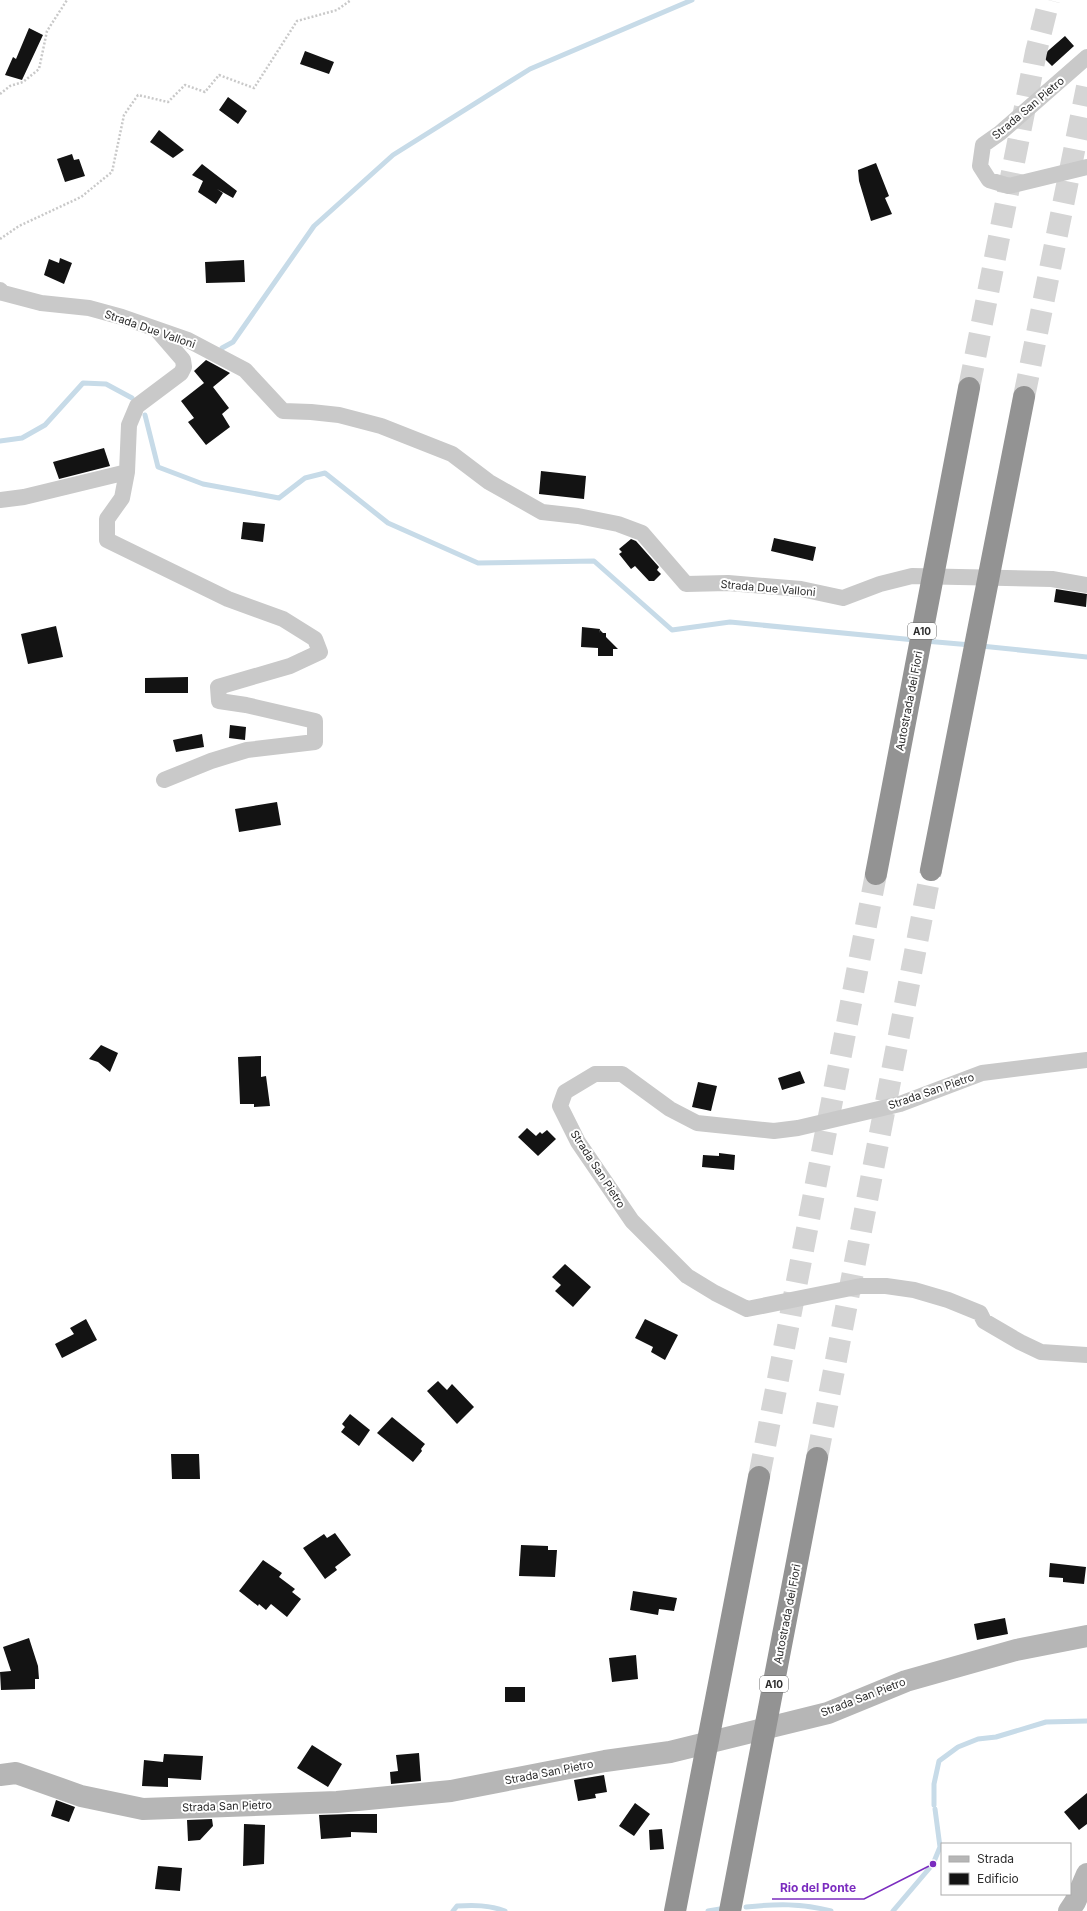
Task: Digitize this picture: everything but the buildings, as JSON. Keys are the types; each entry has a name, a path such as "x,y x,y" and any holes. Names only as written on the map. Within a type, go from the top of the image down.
{"highway":[{"name":"Autostrada dei Fiori","path":"876,874 969,388"},
{"path":"931,870 1024,397"},
{"name":"Autostrada dei Fiori","path":"730,1911 817,1458"},
{"path":"675,1911 759,1477"}],"street":[{"name":"Strada San Pietro","path":"1087,57 1000,133 983,145 980,166 989,180 1009,186 1087,167"},
{"name":"Strada Due Valloni","path":"0,290 3,293 40,303 89,308 156,328 188,340 245,370 283,411 339,415 381,426 452,454 489,482 542,512 578,516 618,524 642,533 686,584 728,583 801,589 843,598 880,584 912,576 1052,579 1087,585"},
{"path":"156,328 183,360 184,367 181,373 137,406 129,425 127,472 122,498 107,520 107,540 228,599 283,619 315,639 320,652 290,666 218,686 219,702 246,705 315,721 315,742 247,750 211,761 164,780"},
{"path":"0,500 24,497 127,472"},
{"name":"Strada San Pietro","path":"1087,1060 982,1073 900,1104 798,1128 774,1131 697,1123 670,1109 622,1074 596,1074 565,1092 560,1106 578,1142 632,1221 687,1276 747,1309 861,1286 886,1286 914,1290 948,1300 980,1313 984,1321 1020,1342 1041,1352 1087,1355"},
{"name":"Strada San Pietro","path":"0,1775 16,1773 81,1796 142,1809 337,1802 451,1791 605,1761 685,1748 828,1713 906,1681 1008,1652 1087,1636"},
{"path":"1069,1911 1075,1902 1087,1874"}],"path":[{"path":"0,94 10,86 23,82 40,70 47,31 67,0"},
{"path":"0,239 19,226 80,197 112,172 124,115 138,95 168,102 185,85 205,92 218,75 254,88 297,21 337,10 351,0"}],"waterway":[{"path":"222,348 233,342 314,226 393,155 530,69 692,0"},
{"path":"0,441 22,438 45,425 83,383 106,384 132,398"},
{"path":"145,415 158,467 203,484 279,498 305,478 325,473 388,523 478,563 594,561 672,630 730,622 915,640"},
{"path":"925,641 971,645"},
{"path":"981,646 1087,657"},
{"path":"934,1805 934,1784 939,1761 958,1747 978,1739 996,1737 1046,1722 1087,1721"},
{"path":"893,1911 933,1864 940,1847 935,1809"},
{"path":"746,1907 788,1905 820,1908 831,1911"},
{"path":"453,1911 457,1906 481,1906 505,1911"},
{"path":"708,1911 720,1909"}],"tunnel":[{"path":"969,388 1036,52 1049,0"},
{"path":"1024,397 1087,87"},
{"path":"817,1458 931,870"},
{"path":"759,1477 876,874"}],"place":[{"name":"Rio del Ponte","path":"933,1864"}]}
